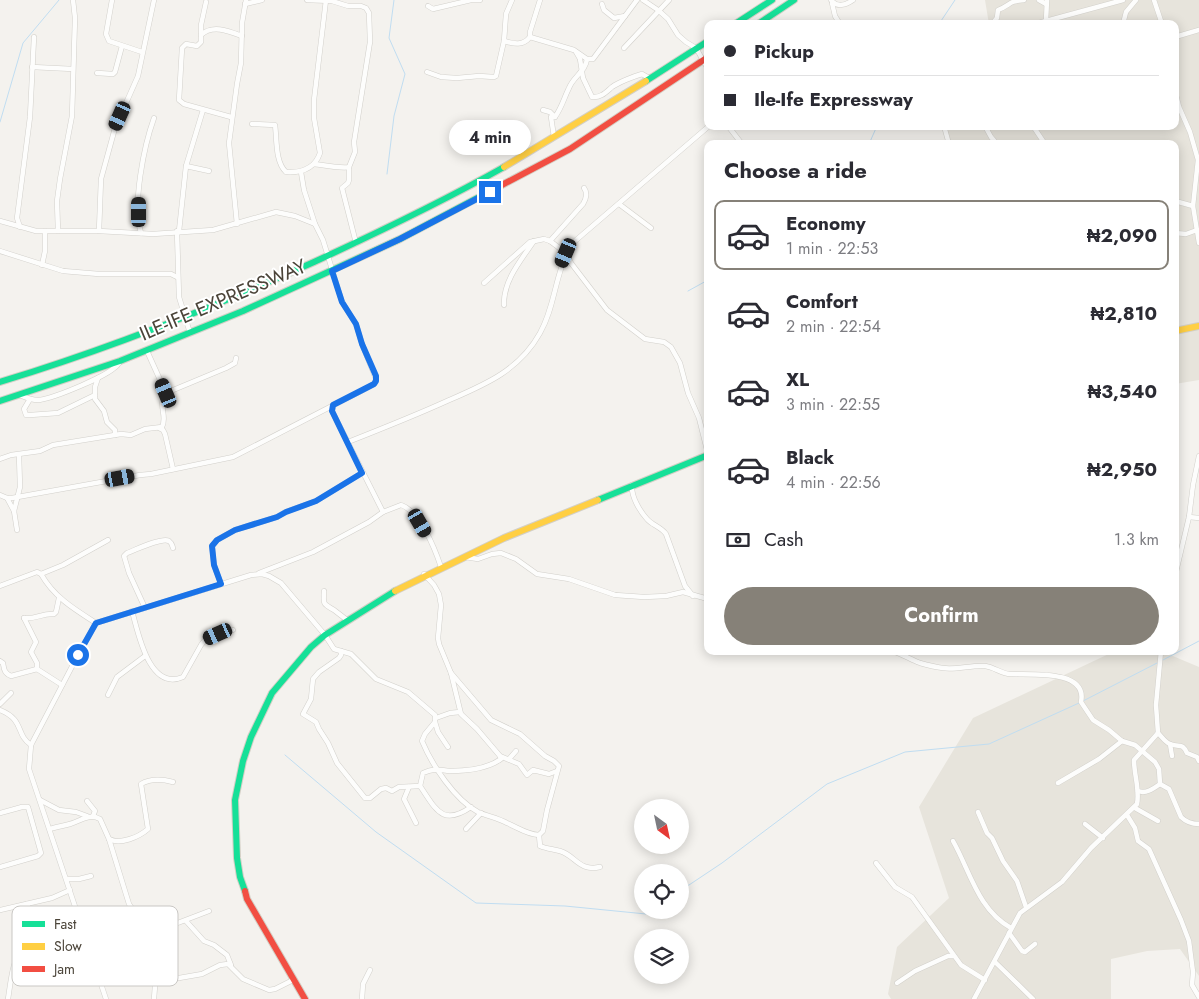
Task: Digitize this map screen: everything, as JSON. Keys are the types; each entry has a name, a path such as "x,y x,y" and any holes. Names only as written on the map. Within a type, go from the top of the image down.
{"main road":[{"path":"741,20 772,0"},
{"path":"764,20 794,0"},
{"name":"ILE-IFE EXPRESSWAY","path":"0,382 75,358 184,318 356,243 485,178 624,95 704,43"},
{"name":"ILE-IFE EXPRESSWAY","path":"0,401 147,351 332,271 555,158 591,137 704,59"},
{"path":"624,95 633,107"},
{"path":"1179,330 1199,326"},
{"path":"305,999 262,927 242,888 237,858 235,800 242,761 272,693 311,647 325,635 401,586 464,556 704,457"}],"street":[{"path":"58,231 57,201 62,161 72,116 75,18 72,0"},
{"path":"112,0 106,34 107,38 109,41 142,52"},
{"path":"99,231 99,198 104,166 115,128 138,76 154,0"},
{"path":"237,224 229,144 231,118 242,63 242,23 246,2 262,0"},
{"path":"307,0 326,0 348,6 366,8 370,19 370,42 354,142 355,152 349,167 348,183 342,188 356,243"},
{"path":"252,124 275,125 275,143 281,166 286,172 301,172 314,164 320,153 314,118 314,100 326,0"},
{"path":"348,6 350,0"},
{"path":"428,6 433,8 450,3 480,0"},
{"path":"426,72 442,77 458,78 496,76 504,41 506,14 512,0"},
{"path":"504,41 526,43 530,38 530,32 540,0"},
{"path":"530,38 574,50 587,59 593,59 637,0"},
{"path":"643,0 651,2 668,19 678,35 696,48 704,57"},
{"path":"624,48 669,0"},
{"path":"832,1 835,4 843,5 853,0"},
{"path":"995,20 998,10 1012,1 1024,0"},
{"path":"1040,0 1046,2 1046,20"},
{"path":"1050,20 1123,0"},
{"path":"1124,20 1126,12 1136,0"},
{"path":"1154,0 1161,20"},
{"path":"832,1 838,20"},
{"path":"206,2 201,26 201,42 198,45 186,44 182,48 179,100 184,104 231,118"},
{"path":"602,4 604,10 614,18 626,16"},
{"path":"201,35 208,29 217,29 242,36"},
{"path":"1179,36 1199,30"},
{"path":"20,227 17,218 30,117 34,38"},
{"path":"97,73 113,74 115,72 122,46"},
{"path":"574,50 578,53 583,70 583,78 590,95 596,97 609,92 612,87 638,75 642,74 649,78"},
{"path":"554,137 551,117 555,117 561,108 569,86 583,70 587,59"},
{"path":"32,67 73,69"},
{"path":"1179,107 1190,132 1198,160 1197,191 1193,206 1199,244"},
{"path":"190,333 179,297 177,277 178,231 186,166 203,110"},
{"path":"542,110 550,112 555,117"},
{"path":"141,233 139,226 139,192 145,151 154,118"},
{"path":"348,442 481,387 515,365 530,348 545,323 566,253 575,241 704,130"},
{"path":"731,130 739,140"},
{"path":"314,164 334,165 345,169 349,167"},
{"path":"186,166 209,170"},
{"path":"0,495 7,498 17,497 233,457 304,422 374,384 376,379 356,324 342,302 323,240 315,224 304,190 301,172"},
{"path":"550,241 583,204 586,198 586,190 584,188"},
{"path":"1179,202 1193,206"},
{"path":"619,204 650,228"},
{"path":"0,221 20,227 45,231 153,234 213,230 276,212 295,216 315,224"},
{"path":"1179,233 1186,234 1197,230"},
{"path":"42,265 45,251 45,231"},
{"path":"484,283 530,242 544,239 550,241 566,253 571,263 607,310 645,339 664,342 671,347 680,363 704,439"},
{"path":"504,305 504,294 507,286 535,240"},
{"path":"0,251 63,271 171,274 177,277"},
{"path":"147,351 166,393"},
{"path":"0,459 40,451 53,445 115,435 131,435 145,429 159,428 164,424 161,402 166,393 226,368 234,363 236,358"},
{"path":"19,394 38,400 52,397 98,378 113,370 120,361"},
{"path":"98,378 95,387 95,399 104,411 107,422 114,430 115,435"},
{"path":"90,381 95,387"},
{"path":"30,399 24,410 26,415 58,413 95,395"},
{"path":"333,405 332,411 383,512"},
{"path":"325,409 332,411"},
{"path":"159,428 165,434 173,469"},
{"path":"14,511 20,487 19,455"},
{"path":"1179,559 1189,517 1199,456"},
{"path":"221,584 212,554 212,546 217,540 235,530 277,517 316,501 362,473"},
{"path":"632,485 632,492 647,520 666,534 685,586 693,596"},
{"path":"7,498 14,511 17,530"},
{"path":"76,906 29,769 31,745 96,623 267,571 312,552 369,522 383,512 401,504 412,510 434,548 440,567"},
{"path":"1189,517 1199,518"},
{"path":"0,586 37,572 41,574 108,540"},
{"path":"145,608 129,573 124,556 127,553 160,540 171,542 173,548"},
{"path":"464,556 478,559 492,554 506,554 516,558 538,574 569,578 615,595 644,597 666,596 683,592 693,596 704,597"},
{"path":"41,574 48,586 59,598 96,623"},
{"path":"251,575 262,574 270,576 281,584 325,635 334,650 351,654 376,679 408,692 428,708 435,715 438,732 448,747"},
{"path":"424,574 439,594 441,605 439,644 451,674 460,712 500,756 522,767 527,774 532,770 549,774 557,771"},
{"path":"324,591 324,605 347,620"},
{"path":"37,669 37,663 31,652 36,642 24,619 32,619 44,614 54,614 59,598"},
{"path":"132,612 148,662 159,674 172,680 182,677 206,640 233,630"},
{"path":"341,651 339,658 318,672 313,679 311,699 303,714 316,722 337,763 365,798 370,798 381,789 386,788 392,791 399,787 420,786"},
{"path":"901,655 920,663 943,668 988,666 1009,674 1030,673 1071,681 1079,686 1083,694 1081,702 1093,720 1122,741 1135,745 1154,762 1159,769 1160,784"},
{"path":"1161,655 1156,705 1158,733 1170,744 1182,745 1187,753 1197,757 1199,761"},
{"path":"108,695 117,677 145,656"},
{"path":"0,661 3,663 4,671 11,676 37,669 62,685"},
{"path":"451,674 491,720 524,737 559,766 543,831 539,835 540,846 563,851 582,866 593,869 600,867"},
{"path":"0,704 11,693"},
{"path":"0,710 15,718 27,742 31,745"},
{"path":"460,712 450,713 435,720 424,734 422,741 436,768 471,807 481,813 506,822 523,832 539,835"},
{"path":"974,999 1020,913 1062,882 1091,848 1135,808 1139,797 1135,780 1134,760 1158,733"},
{"path":"1058,783 1099,759 1122,741"},
{"path":"1170,744 1172,756"},
{"path":"509,759 516,751"},
{"path":"471,807 457,815 444,815 438,812 420,786 422,773 436,768 447,771 462,771 480,768 495,763 501,758 500,756"},
{"path":"109,839 117,841 130,839 148,829 141,784 156,780 173,782"},
{"path":"1138,792 1142,793 1153,789 1160,784"},
{"path":"1160,784 1169,789 1181,817 1192,824 1199,824"},
{"path":"409,787 404,799 416,823"},
{"path":"40,800 59,810 76,812 100,819 109,839 130,906"},
{"path":"50,828 90,817 95,811 94,807 87,801"},
{"path":"0,813 28,807 41,853 38,856 0,867"},
{"path":"1135,808 1158,821"},
{"path":"978,812 987,833 992,838 1017,881 1026,907"},
{"path":"466,829 481,813"},
{"path":"1127,815 1136,828 1138,841 1149,849 1181,920 1189,942 1193,972 1192,985 1199,997"},
{"path":"1085,824 1103,838"},
{"path":"953,841 983,902 999,921 1011,928"},
{"path":"876,863 895,887 912,897 961,965 985,980"},
{"path":"67,879 91,876"},
{"path":"18,906 52,898 70,890"},
{"path":"178,923 209,911"},
{"path":"186,921 204,941 214,945 226,955 231,965 244,978 269,990 293,980"},
{"path":"1008,933 1022,951 1025,952 1036,944"},
{"path":"897,983 915,971 948,956 953,956"},
{"path":"995,962 1033,999"},
{"path":"178,978 202,974 224,964 231,965"},
{"path":"8,999 12,969"},
{"path":"362,999 363,984 370,970"},
{"path":"102,986 106,999"},
{"path":"154,999 155,986"}],"shaded area":[{"path":"985,0 1199,0 1199,380 1179,383 1179,140 950,140 944,130 1179,130 1179,20 988,20"},
{"path":"1107,655 1170,655 1199,667 1199,976 1180,949 1147,951 1111,959 1111,999 891,999 888,994 897,947 949,898 919,807 973,718"}],"waterway":[{"path":"0,122 23,43 59,0"},
{"path":"387,174 394,116 405,74 389,38 394,0"},
{"path":"942,20 955,0"},
{"path":"871,140 875,130"},
{"path":"688,291 704,282"},
{"path":"1179,652 1199,641"},
{"path":"1163,660 1172,655"},
{"path":"1083,701 1159,662"},
{"path":"689,885 722,863 827,784 905,752 989,744 1079,703"},
{"path":"285,755 376,832 476,903 565,906 634,913"}],"traffic: fast":[{"path":"741,20 772,0"},
{"path":"764,20 794,0"},
{"path":"646,81 704,44"},
{"path":"0,382 120,342 237,296 386,228 504,167"},
{"path":"0,401 120,361 243,311 400,239 500,186"},
{"path":"598,500 704,457"},
{"path":"245,891 240,877 237,858 235,800 243,761 251,737 272,693 311,647 325,635 395,591"}],"traffic: slow":[{"path":"504,167 646,81"},
{"path":"1179,330 1199,326"},
{"path":"395,591 504,538 598,500"}],"traffic: jam":[{"path":"500,186 570,149 704,60"},
{"path":"245,891 247,899 305,999"}],"route":[{"path":"78,655 96,623 221,584 212,554 212,546 217,540 235,530 277,517 290,510 295,510 316,501 362,473 332,411 333,405 374,384 376,376 362,344 356,324 342,302 332,271 400,239 490,192"}]}
